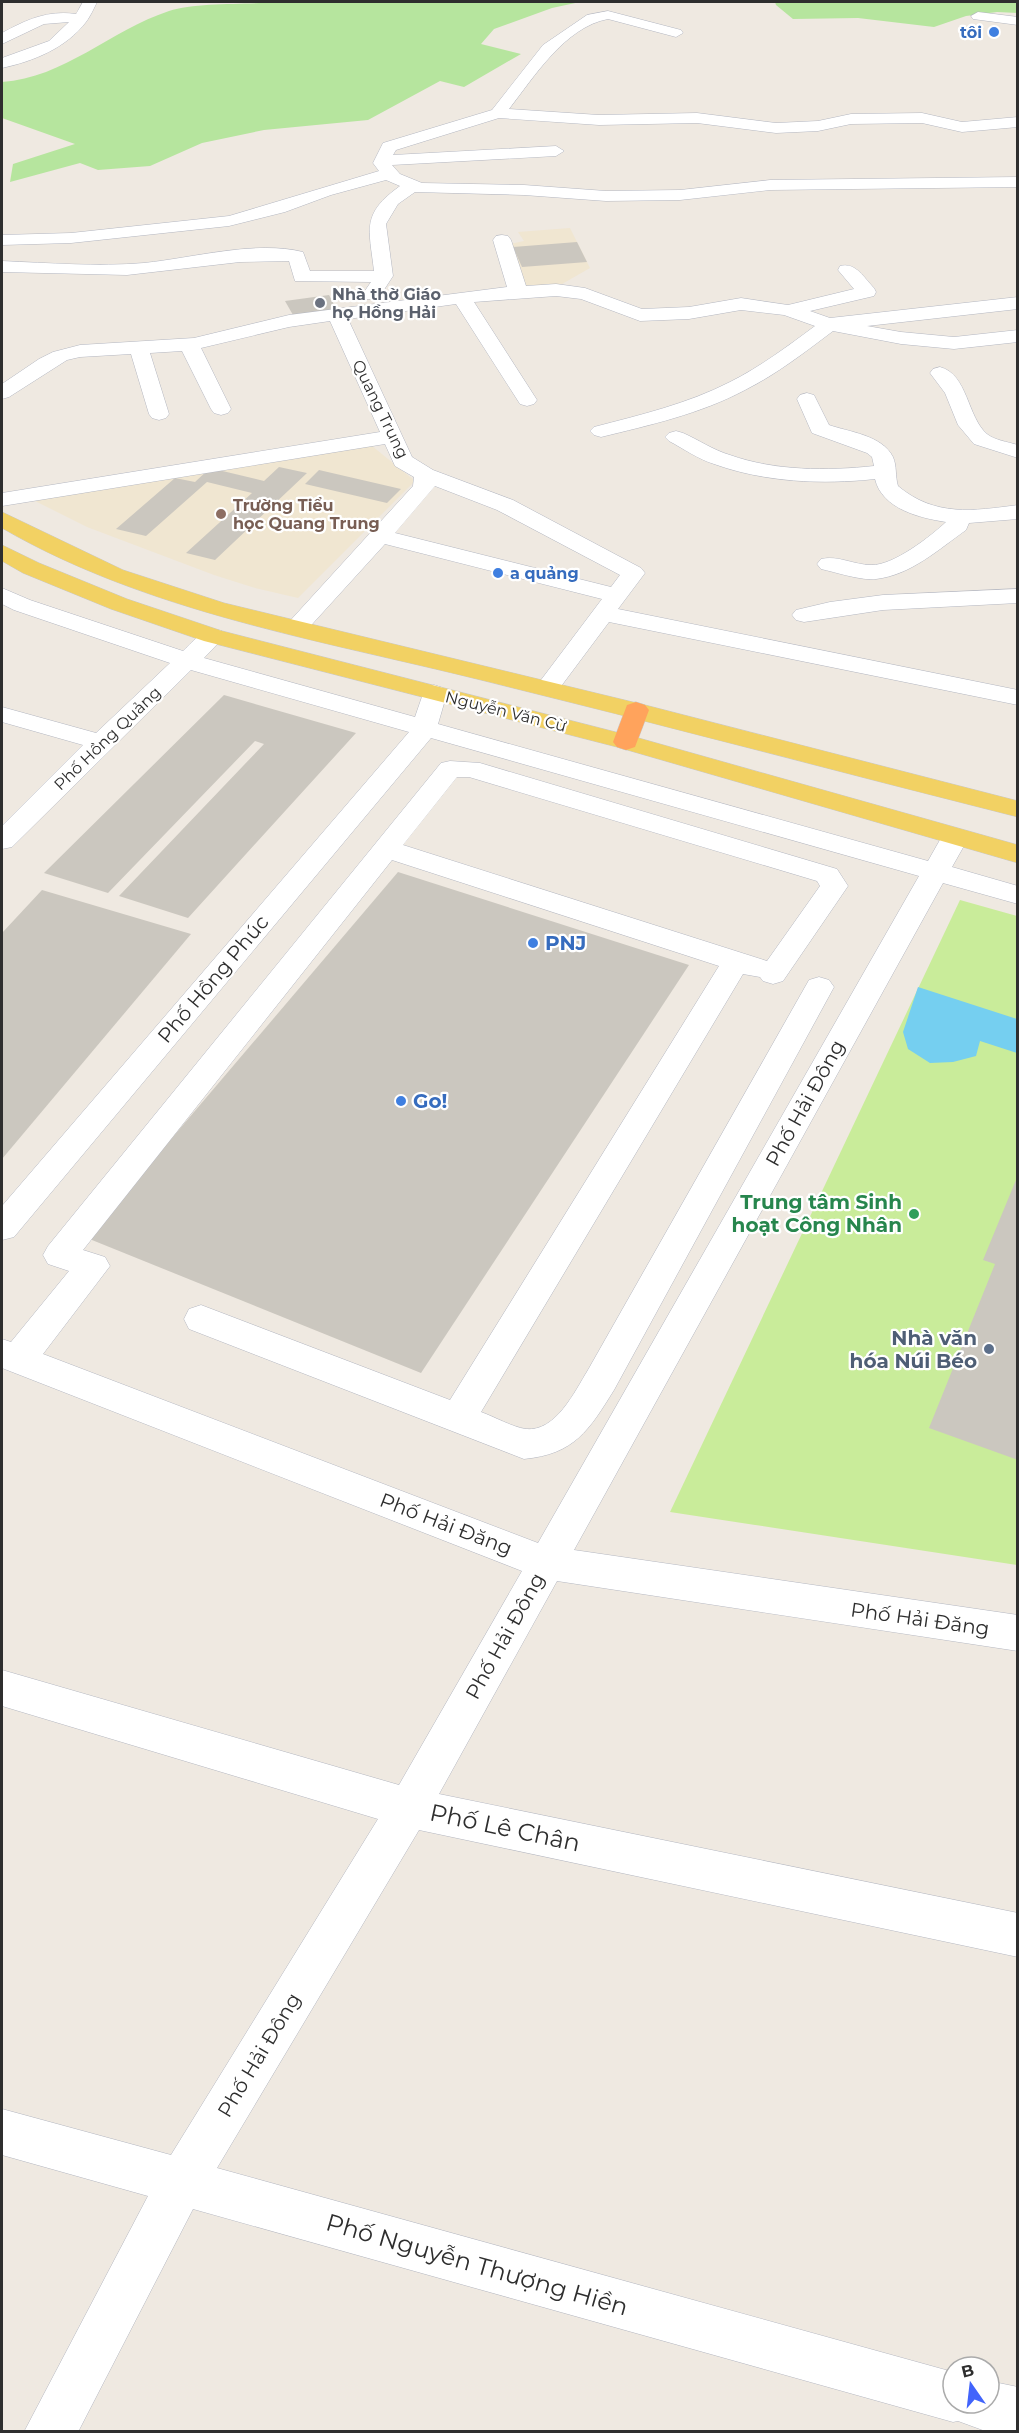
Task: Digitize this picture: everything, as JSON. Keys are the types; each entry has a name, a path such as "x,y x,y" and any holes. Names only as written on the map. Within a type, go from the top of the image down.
{"highway":[{"path":"626,742 636,710"}],"main road":[{"name":"Nguyễn Văn Cừ","path":"2,519 42,542 115,575 216,608 636,710 1017,809"},
{"name":"Nguyễn Văn Cừ","path":"2,552 31,568 119,604 213,636 626,742 1017,854"}],"street":[{"path":"2,63 34,55 58,42 81,19 90,2"},
{"path":"2,39 43,18 62,15 81,19"},
{"path":"385,167 389,147 498,113 548,48 592,18 609,15 676,33"},
{"path":"978,16 1017,21"},
{"path":"498,113 553,134"},
{"path":"2,240 71,238 229,221 279,208 385,167 619,120 697,117 776,128 818,126 851,119 922,118 962,126 1017,122"},
{"path":"553,134 565,193"},
{"path":"385,167 411,186 606,196 680,195 770,185 1017,182"},
{"path":"360,312 384,276 377,224 391,201 411,186"},
{"path":"502,240 518,292"},
{"path":"2,267 87,272 274,254 297,256 302,277 384,276"},
{"path":"787,310 867,292 847,270"},
{"path":"2,393 60,356 80,351 189,345 289,321 518,292 556,290 585,294 640,315 689,313 741,304 787,310 829,324 901,338 954,343 1017,336"},
{"path":"462,298 526,400"},
{"path":"601,431 700,403 738,386 787,356 829,324 1017,303"},
{"name":"Quang Trung","path":"297,627 424,487 425,475 403,461 390,437 338,315"},
{"path":"189,345 221,409"},
{"path":"139,348 159,414"},
{"path":"10,364 29,375"},
{"path":"940,373 955,393 968,425 981,440 1017,452"},
{"path":"807,399 817,419 819,429 873,446 885,460 884,472 888,489 906,503 932,513 957,516 976,517 1017,512"},
{"path":"2,500 390,437"},
{"path":"676,437 721,459 758,469 804,474 860,475 884,472"},
{"path":"425,475 505,505 633,573 547,688"},
{"path":"829,564 874,573 908,561 958,525 957,516"},
{"path":"379,536 609,604 1017,698"},
{"name":"Nguyễn Văn Cừ","path":"2,595 22,605 187,661 424,730 490,746 1017,895"},
{"path":"804,615 834,608 879,603 1017,596"},
{"name":"Phố Hồng Quảng","path":"2,841 101,742 213,636"},
{"path":"424,730 434,693"},
{"path":"2,714 101,742"},
{"name":"Phố Hồng Phúc","path":"2,1228 424,730"},
{"path":"471,769 490,746"},
{"path":"10,1356 93,1266 60,1255 450,769 471,769 827,875 834,886 773,974"},
{"name":"Phố Hải Đông","path":"50,2432 181,2183 409,1808 955,837"},
{"path":"387,849 862,1001"},
{"path":"458,1419 736,962"},
{"path":"201,1318 524,1444 539,1444 568,1430 612,1361 819,987"},
{"name":"Phố Hải Đăng","path":"10,1356 546,1563 1017,1633"},
{"name":"Phố Lê Chân","path":"2,1688 409,1808 1017,1935"},
{"name":"Phố Nguyễn Thượng Hiền","path":"2,2132 941,2394"},
{"path":"1001,2409 1017,2413"}],"shaded area":[{"path":"570,228 590,268 562,284 523,286 510,244 524,241 518,232"},
{"name":"Trường Tiểu học Quang Trung","path":"366,441 415,481 298,598 214,575 87,527 33,500"}],"green space":[{"path":"274,2 580,2 552,8 494,29 481,44 521,54 464,87 440,81 368,120 264,130 202,143 150,166 98,170 80,163 10,182 13,164 75,144 2,118 2,82 25,79 46,72 148,19 169,11 206,5"},
{"path":"775,2 1017,2 1018,13 997,12 966,16 934,27 858,18 793,19"},
{"name":"Trung tâm Sinh hoạt Công Nhân","path":"960,900 1017,916 1017,1565 670,1512"}],"water":[{"path":"918,987 1017,1019 1017,1053 980,1041 976,1056 953,1062 930,1063 908,1049 903,1032"}],"building":[{"path":"577,242 587,262 522,267 513,247"},
{"path":"329,295 337,310 293,315 285,301"},
{"path":"279,467 307,473 215,560 186,553 252,493 207,482 146,536 116,529 175,478 195,482 210,468 264,481"},
{"path":"319,470 401,489 387,503 305,484"},
{"path":"224,695 356,733 188,918 119,896 264,744 255,741 108,893 44,873"},
{"name":"Go!","path":"398,872 689,965 421,1373 87,1238"},
{"path":"42,890 191,934 2,1159 2,933"},
{"name":"Nhà văn hóa Núi Béo","path":"1018,1175 1018,1460 929,1428 995,1264 983,1260"}],"place":[{"name":"tôi","path":"994,32"},
{"name":"Nhà thờ Giáo họ Hồng Hải","path":"320,303"},
{"name":"Trường Tiểu học Quang Trung","path":"221,514"},
{"name":"a quảng","path":"498,573"},
{"name":"PNJ","path":"533,943"},
{"name":"Go!","path":"401,1101"},
{"name":"Trung tâm Sinh hoạt Công Nhân","path":"914,1214"},
{"name":"Nhà văn hóa Núi Béo","path":"989,1349"}]}
